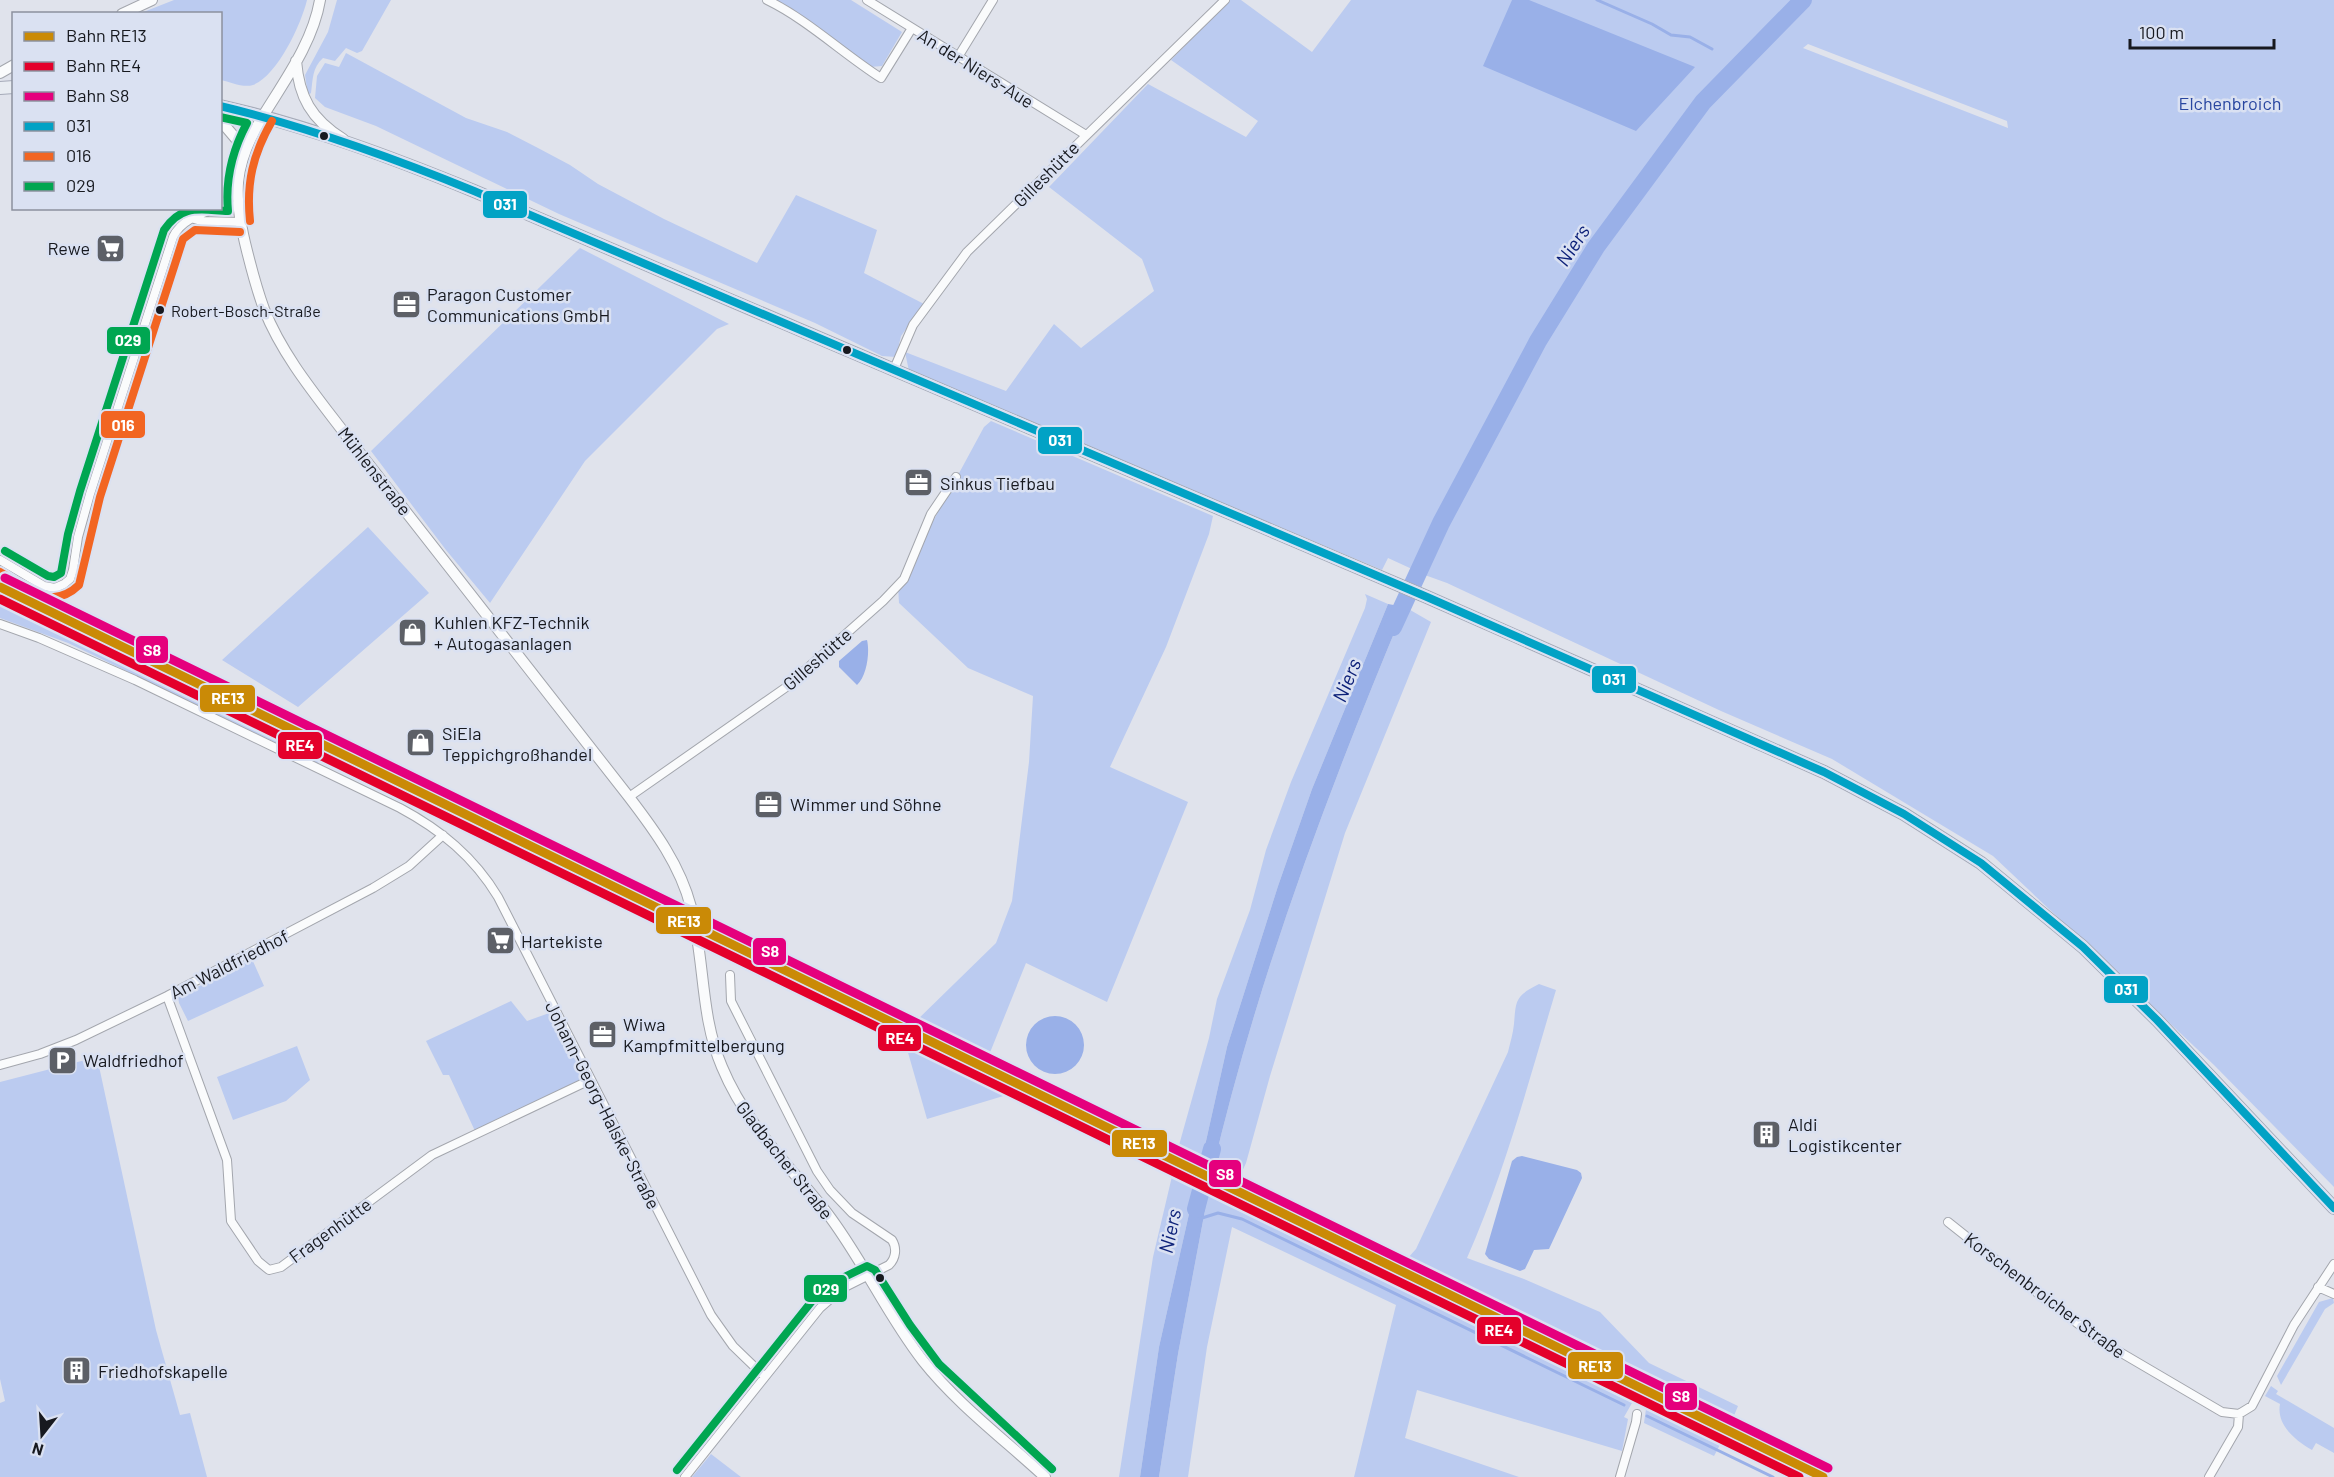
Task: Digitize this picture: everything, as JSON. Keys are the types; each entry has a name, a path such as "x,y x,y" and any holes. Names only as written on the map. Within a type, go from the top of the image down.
{"main road":[{"path":"222,106 263,116 351,144 474,191 1394,582 1824,772 1904,814 1981,863 2091,955 2165,1028 2334,1208"}],"street":[{"path":"126,12 152,0"},
{"name":"Mühlenstraße","path":"320,0 313,28 242,155 237,184 237,205 263,308 296,367 349,439 629,797 665,847 680,875 688,897"},
{"path":"767,0 788,11 881,78 912,28"},
{"name":"An der Niers-Aue","path":"867,0 879,3 912,28 1086,135"},
{"path":"958,57 993,0"},
{"name":"Gilleshütte","path":"894,369 913,325 962,257 1225,0"},
{"path":"296,60 298,84 304,99 320,120 335,134 351,144"},
{"path":"222,122 237,140 242,155"},
{"path":"222,208 237,205"},
{"path":"0,560 44,586 55,588 67,582 72,574 78,537 90,494 173,237 180,226 214,210"},
{"path":"194,219 211,222 240,222"},
{"name":"Gilleshütte","path":"629,797 785,688 883,601 904,579 931,514 956,477"},
{"name":"Johann-Georg-Halske-Straße","path":"0,624 50,643 225,722 400,808 443,835 476,865 498,897 711,1315 733,1346 764,1376"},
{"name":"Am Waldfriedhof","path":"0,1065 66,1044 167,996 389,879 417,859 443,835"},
{"name":"Gladbacher Straße","path":"688,897 696,932 710,1031 727,1080 754,1126 826,1213 901,1331 928,1367 1045,1477"},
{"name":"Gladbacher Straße","path":"730,975 731,1001 817,1171 830,1190 847,1208 893,1241 895,1252 892,1262 867,1276"},
{"name":"Fragenhütte","path":"167,996 227,1160 229,1210 233,1226 260,1264 269,1270 275,1269 432,1155 590,1080"},
{"name":"Korschenbroicher Straße","path":"1948,1222 2044,1299 2101,1341 2222,1412 2239,1414"},
{"path":"2209,1477 2238,1427 2239,1414 2252,1406 2295,1325 2334,1264"},
{"path":"685,1477 764,1376 827,1301 843,1288 867,1276"},
{"path":"2318,1287 2334,1294"},
{"path":"1620,1477 1636,1422 1636,1414"}],"green space":[{"path":"174,0 307,0 294,36 279,61 262,80 245,86 222,80 222,12 144,12"},
{"path":"337,0 391,0 362,51 357,53 346,48 335,61 323,58 319,62 314,74 311,93 308,95 305,75 328,32"},
{"path":"773,0 851,0 902,32 882,66 870,67"},
{"path":"1230,0 1241,0 1312,52 1351,0 1792,0 1697,103 1629,191 1569,277 1515,368 1412,569 1388,558 1382,570 909,371 905,352 1006,391 1054,324 1081,348 1154,291 1142,259 1049,187 1148,84 1246,137 1258,121 1171,60"},
{"name":"Elchenbroich","path":"1810,0 2334,0 2334,1187 2214,1065 1993,856 1832,759 1721,711 1447,583 1422,574 1515,390 1555,319 1607,239 1689,130 1732,81","holes":["1808,44 2007,121 2008,128 1803,48"]},
{"path":"346,53 466,118 507,132 664,219 757,263 796,195 877,230 864,273 924,304 901,336 896,357 882,356 815,323 559,214 376,126 325,107 315,98 317,76 325,63 339,67"},
{"path":"580,248 729,324 717,329 585,461 490,603 446,550 371,451"},
{"path":"991,421 1213,516 1209,534 1166,647 1110,767 1188,802 1107,1002 1026,963 987,1060 912,1025 996,943 1012,901 1029,762 1033,696 968,668 899,603 898,586 984,427"},
{"path":"368,527 429,593 298,707 222,660"},
{"path":"1365,594 1388,604 1312,789 1278,886 1227,1047 1200,1168 1176,1156 1209,1038 1217,999 1250,910 1266,850 1291,782 1365,608 1367,599"},
{"path":"0,599 322,756 318,763 68,643 0,618"},
{"path":"1405,607 1431,622 1345,833 1270,1076 1246,1163 1239,1178 1396,1257 1407,1259 1416,1249 1508,1052 1518,999 1539,984 1556,990 1505,1159 1467,1258 1524,1279 1600,1312 1649,1363 1738,1406 1731,1423 1212,1173 1250,1029 1296,886"},
{"path":"252,959 264,986 188,1021 178,997"},
{"path":"511,1001 527,1021 552,1012 582,1072 581,1081 475,1131 449,1075 443,1075 426,1041"},
{"path":"905,1042 1010,1094 927,1119"},
{"path":"297,1046 310,1080 286,1101 233,1120 217,1077"},
{"path":"97,1057 156,1330 180,1415 190,1413 207,1477 0,1477 0,1403 5,1401 0,1379 0,1082"},
{"path":"1173,1172 1196,1183 1159,1347 1140,1477 1119,1477 1153,1257"},
{"path":"1209,1189 1722,1441 1714,1456 1644,1423 1646,1409 1632,1403 1624,1417 1628,1419 1622,1451 1417,1390 1405,1438 1519,1477 1354,1477 1396,1305 1232,1227 1207,1347 1188,1477 1159,1477 1178,1354"},
{"path":"2333,1298 2334,1303 2325,1309 2281,1385 2277,1376 2319,1302"},
{"path":"2271,1386 2278,1391 2276,1394 2334,1428 2334,1453 2316,1443 2312,1450 2288,1432 2281,1419 2280,1404 2265,1396"},
{"path":"711,1454 741,1477 692,1477"}],"shaded area":[{"path":"1512,0 1529,0 1695,67 1636,131 1483,66"},
{"path":"1388,604 1405,607 1296,886 1250,1029 1212,1173 1200,1168 1227,1047 1278,886 1312,789"},
{"path":"867,640 867,664 857,685 839,667 839,661 862,641"},
{"path":"1055,1016 1066,1018 1079,1029 1084,1045 1082,1056 1071,1069 1055,1074 1044,1072 1031,1061 1026,1045 1028,1034 1039,1021"},
{"path":"1522,1156 1577,1170 1581,1173 1582,1178 1549,1249 1534,1250 1525,1269 1520,1271 1489,1259 1485,1254 1512,1161"},
{"path":"1196,1183 1209,1189 1178,1354 1159,1477 1140,1477 1159,1347"}],"waterway":[{"path":"1597,0 1652,24 1671,35 1690,37 1712,49"},
{"name":"Niers","path":"1393,627 1441,523 1538,341 1596,247 1703,102 1803,0"},
{"name":"Niers","path":"1196,1209 1212,1149"},
{"path":"1202,1218 1218,1213 1242,1219 1624,1405"},
{"path":"1647,1416 1773,1477"}],"rail line":[{"name":"S8","path":"5,578 1828,1468"},
{"name":"RE13","path":"0,587 1823,1477"},
{"name":"RE4","path":"0,599 1799,1477"}],"transit line":[{"name":"031","path":"222,107 285,123 349,144 474,191 1427,597 1824,772 1904,814 1981,863 2083,947 2157,1020 2334,1208"},
{"name":"029","path":"214,210 228,211 231,166 237,144 247,123 222,117"},
{"name":"016","path":"250,221 249,194 252,169 260,145 272,121"},
{"name":"029","path":"5,551 48,576 54,577 61,573 68,534 80,491 164,230 178,216 193,210"},
{"name":"016","path":"0,572 29,590 49,597 59,597 79,585 100,497 183,239 195,230 240,232"},
{"name":"029","path":"677,1470 812,1301 832,1283 867,1266 875,1270 910,1325 939,1364 1052,1469"}],"place":[{"name":"Rewe","path":"111,248"},
{"name":"Paragon Customer Communications GmbH","path":"406,304"},
{"name":"Robert-Bosch-Straße","path":"160,310"},
{"name":"Sinkus Tiefbau","path":"919,483"},
{"name":"Kuhlen KFZ-Technik + Autogasanlagen","path":"413,632"},
{"name":"SiEla Teppichgroßhandel","path":"421,743"},
{"name":"Wimmer und Söhne","path":"769,804"},
{"name":"Hartekiste","path":"500,941"},
{"name":"Wiwa Kampfmittelbergung","path":"602,1034"},
{"name":"Waldfriedhof","path":"62,1060"},
{"name":"Aldi Logistikcenter","path":"1767,1134"},
{"name":"Friedhofskapelle","path":"77,1371"}]}
